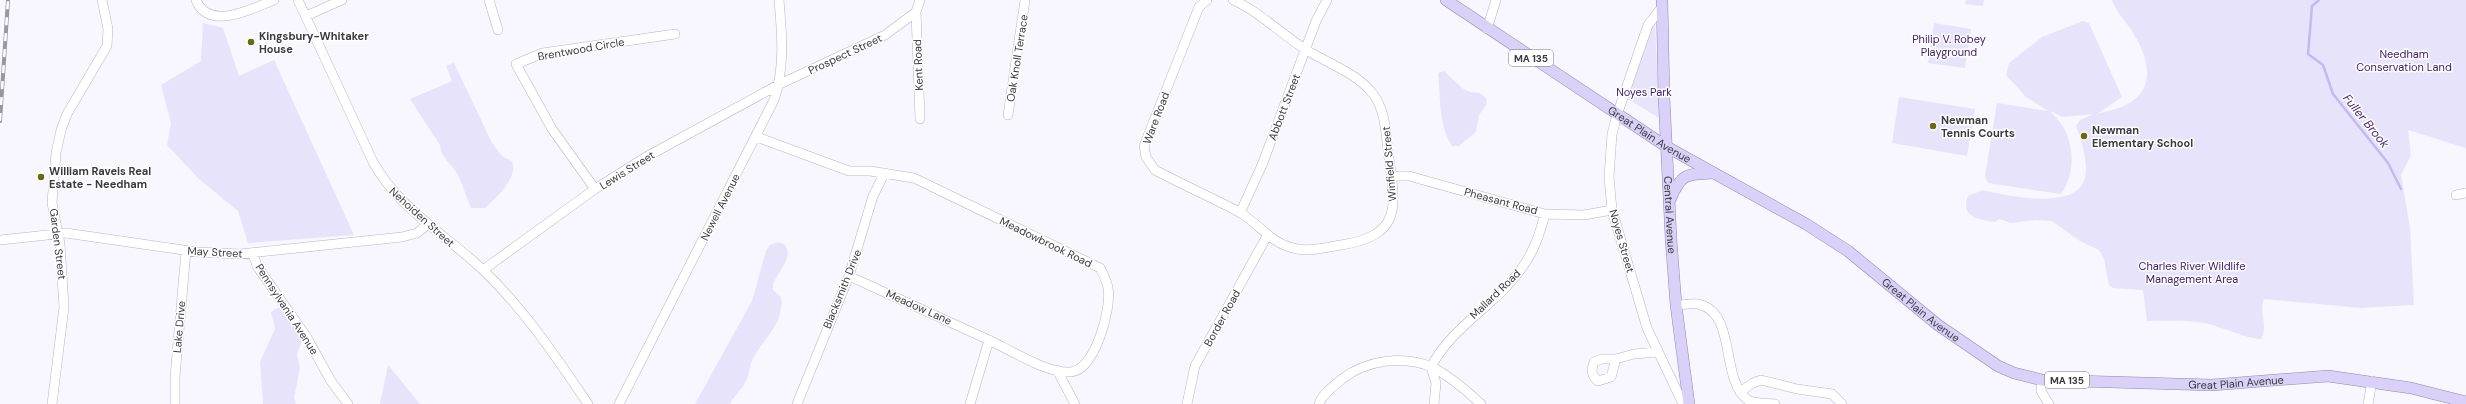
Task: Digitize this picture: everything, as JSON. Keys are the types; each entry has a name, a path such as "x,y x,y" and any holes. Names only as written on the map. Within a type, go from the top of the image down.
{"main road":[{"name":"Great Plain Avenue","path":"1446,0 1487,29 1667,147 1806,224 1848,251 1938,325 1969,348 2003,368 2042,380 2212,385 2328,376 2372,381 2466,402"},
{"name":"Central Avenue","path":"1662,4 1667,147 1676,305 1689,404"},
{"path":"1670,200 1677,184 1683,178 1692,174 1713,173"}],"street":[{"name":"Garden Street","path":"52,404 64,314 58,233 52,203 57,145 67,114 107,46 108,29 102,0"},
{"path":"196,0 198,6 207,13 216,16 227,16 274,0"},
{"name":"Nehoiden Street","path":"298,0 380,176 402,201 427,225 483,270 529,319 588,404"},
{"path":"306,16 342,0"},
{"path":"488,0 498,30"},
{"name":"Newell Avenue","path":"619,404 757,137 780,84 782,37 779,0"},
{"path":"916,12 920,0"},
{"name":"Oak Knoll Terrace","path":"1008,115 1025,0"},
{"name":"Ware Road","path":"1207,0 1199,7 1144,146 1146,157 1155,170 1240,213"},
{"path":"1233,0 1245,6 1306,50"},
{"name":"Abbott Street","path":"1240,213 1262,165 1316,21 1327,0"},
{"path":"1487,29 1496,0"},
{"name":"Noyes Street","path":"1662,4 1648,25 1617,115 1612,134 1609,177 1612,210 1644,320 1657,352 1683,404"},
{"name":"Prospect Street","path":"780,84 885,35 916,12"},
{"name":"Kent Road","path":"916,12 920,119"},
{"name":"Brentwood Circle","path":"595,189 552,129 516,64 543,53 675,34"},
{"name":"Winfield Street","path":"1240,213 1267,236 1289,246 1307,250 1355,243 1374,236 1389,224 1393,212 1385,121 1374,95 1362,82 1306,50"},
{"name":"Lewis Street","path":"483,270 595,189 646,157 780,84"},
{"name":"Meadowbrook Road","path":"757,137 834,167 849,171 914,178 930,184 1100,268 1108,288 1107,311 1094,353 1079,370 1071,372 1057,370 989,340"},
{"name":"Blacksmith Drive","path":"797,404 849,276 873,196 884,174"},
{"name":"Pheasant Road","path":"1391,176 1409,176 1545,214 1584,215 1612,210"},
{"path":"2456,195 2466,193"},
{"name":"Mallard Road","path":"1431,367 1440,350 1457,330 1521,270 1535,245 1545,214"},
{"name":"May Street","path":"0,240 58,233 186,251 220,254 253,254 402,236 417,233 427,225"},
{"name":"Border Road","path":"1187,404 1196,366 1267,236"},
{"name":"Lake Drive","path":"175,404 175,377 186,251"},
{"name":"Pennsylvania Avenue","path":"253,254 259,270 306,336 331,381 348,404"},
{"name":"Meadow Lane","path":"849,276 989,340"},
{"path":"1676,305 1698,304 1707,309 1722,324 1732,374 1740,392 1750,401 1775,404"},
{"path":"970,404 989,340"},
{"path":"1616,359 1634,354 1657,352"},
{"path":"1319,404 1333,386 1350,373 1373,363 1394,360 1431,367 1466,390 1481,404"},
{"path":"1431,367 1436,383 1434,404"},
{"path":"1057,370 1075,404"},
{"path":"1740,392 1753,383 1761,380 1797,389 1832,394 1842,404"},
{"path":"2042,380 2041,391 2049,404"},
{"path":"2368,404 2372,381"}],"green space":[{"path":"1966,0 1984,0 1983,6 1965,4"},
{"path":"2112,0 2466,0 2466,148 2408,130 2411,155 2401,175 2410,228 2414,305 2360,308 2264,299 2262,309 2264,328 2261,339 2205,323 2183,321 2147,321 2143,290 2113,288 2109,285 2104,259 2099,250 2080,241 2052,221 2035,220 2011,223 1999,219 1995,222 1976,218 1968,212 1966,203 1968,196 1983,190 2038,199 2053,198 2067,195 2077,190 2084,181 2086,175 2085,161 2076,126 2080,120 2094,114 2063,117 2050,111 2062,125 2071,151 2072,160 2069,178 2061,194 1988,183 1985,176 1997,103 2048,111 2026,97 2006,75 2009,63 2042,37 2083,21 2089,23 2122,97 2097,114 2126,105 2136,98 2143,90 2147,71 2142,50 2132,31 2118,12"},
{"path":"203,23 223,28 239,76 274,60 354,235 248,243 238,211 199,179 167,145 171,123 161,85 201,61"},
{"name":"Noyes Park","path":"1655,23 1659,118 1628,99 1651,27"},
{"name":"Philip V. Robey Playground","path":"1934,23 1971,29 1965,68 1928,63"},
{"path":"454,63 492,143 503,157 512,161 512,174 505,187 485,208 471,208 456,171 442,154 440,145 410,99 452,81 446,66"},
{"path":"1444,71 1462,88 1470,92 1480,93 1486,98 1487,104 1479,115 1476,132 1459,146 1452,146 1444,129 1442,120 1438,73"},
{"name":"Newman Tennis Courts","path":"1899,97 1975,109 1967,156 1892,143"},
{"path":"778,242 784,244 788,254 787,260 773,285 773,290 781,297 781,307 776,324 755,354 746,381 730,404 695,404 752,301 766,251 770,245"},
{"path":"281,307 304,336 297,354 300,368 294,398 296,404 263,404 260,362 275,329 271,312"},
{"path":"388,365 420,404 380,404"}],"waterway":[{"name":"Fuller Brook","path":"2319,0 2312,6 2308,54 2323,65 2333,94 2388,163 2401,189"}],"railway":[{"path":"0,121 8,0"}],"place":[{"name":"Kingsbury-Whitaker House","path":"251,42"},
{"name":"Newman Tennis Courts","path":"1933,126"},
{"name":"Newman Elementary School","path":"2084,136"},
{"name":"William Raveis Real Estate - Needham","path":"41,177"}],"park label":[{"name":"Needham Conservation Land","path":"2404,60"},
{"name":"Charles River Wildlife Management Area","path":"2192,272"}]}
